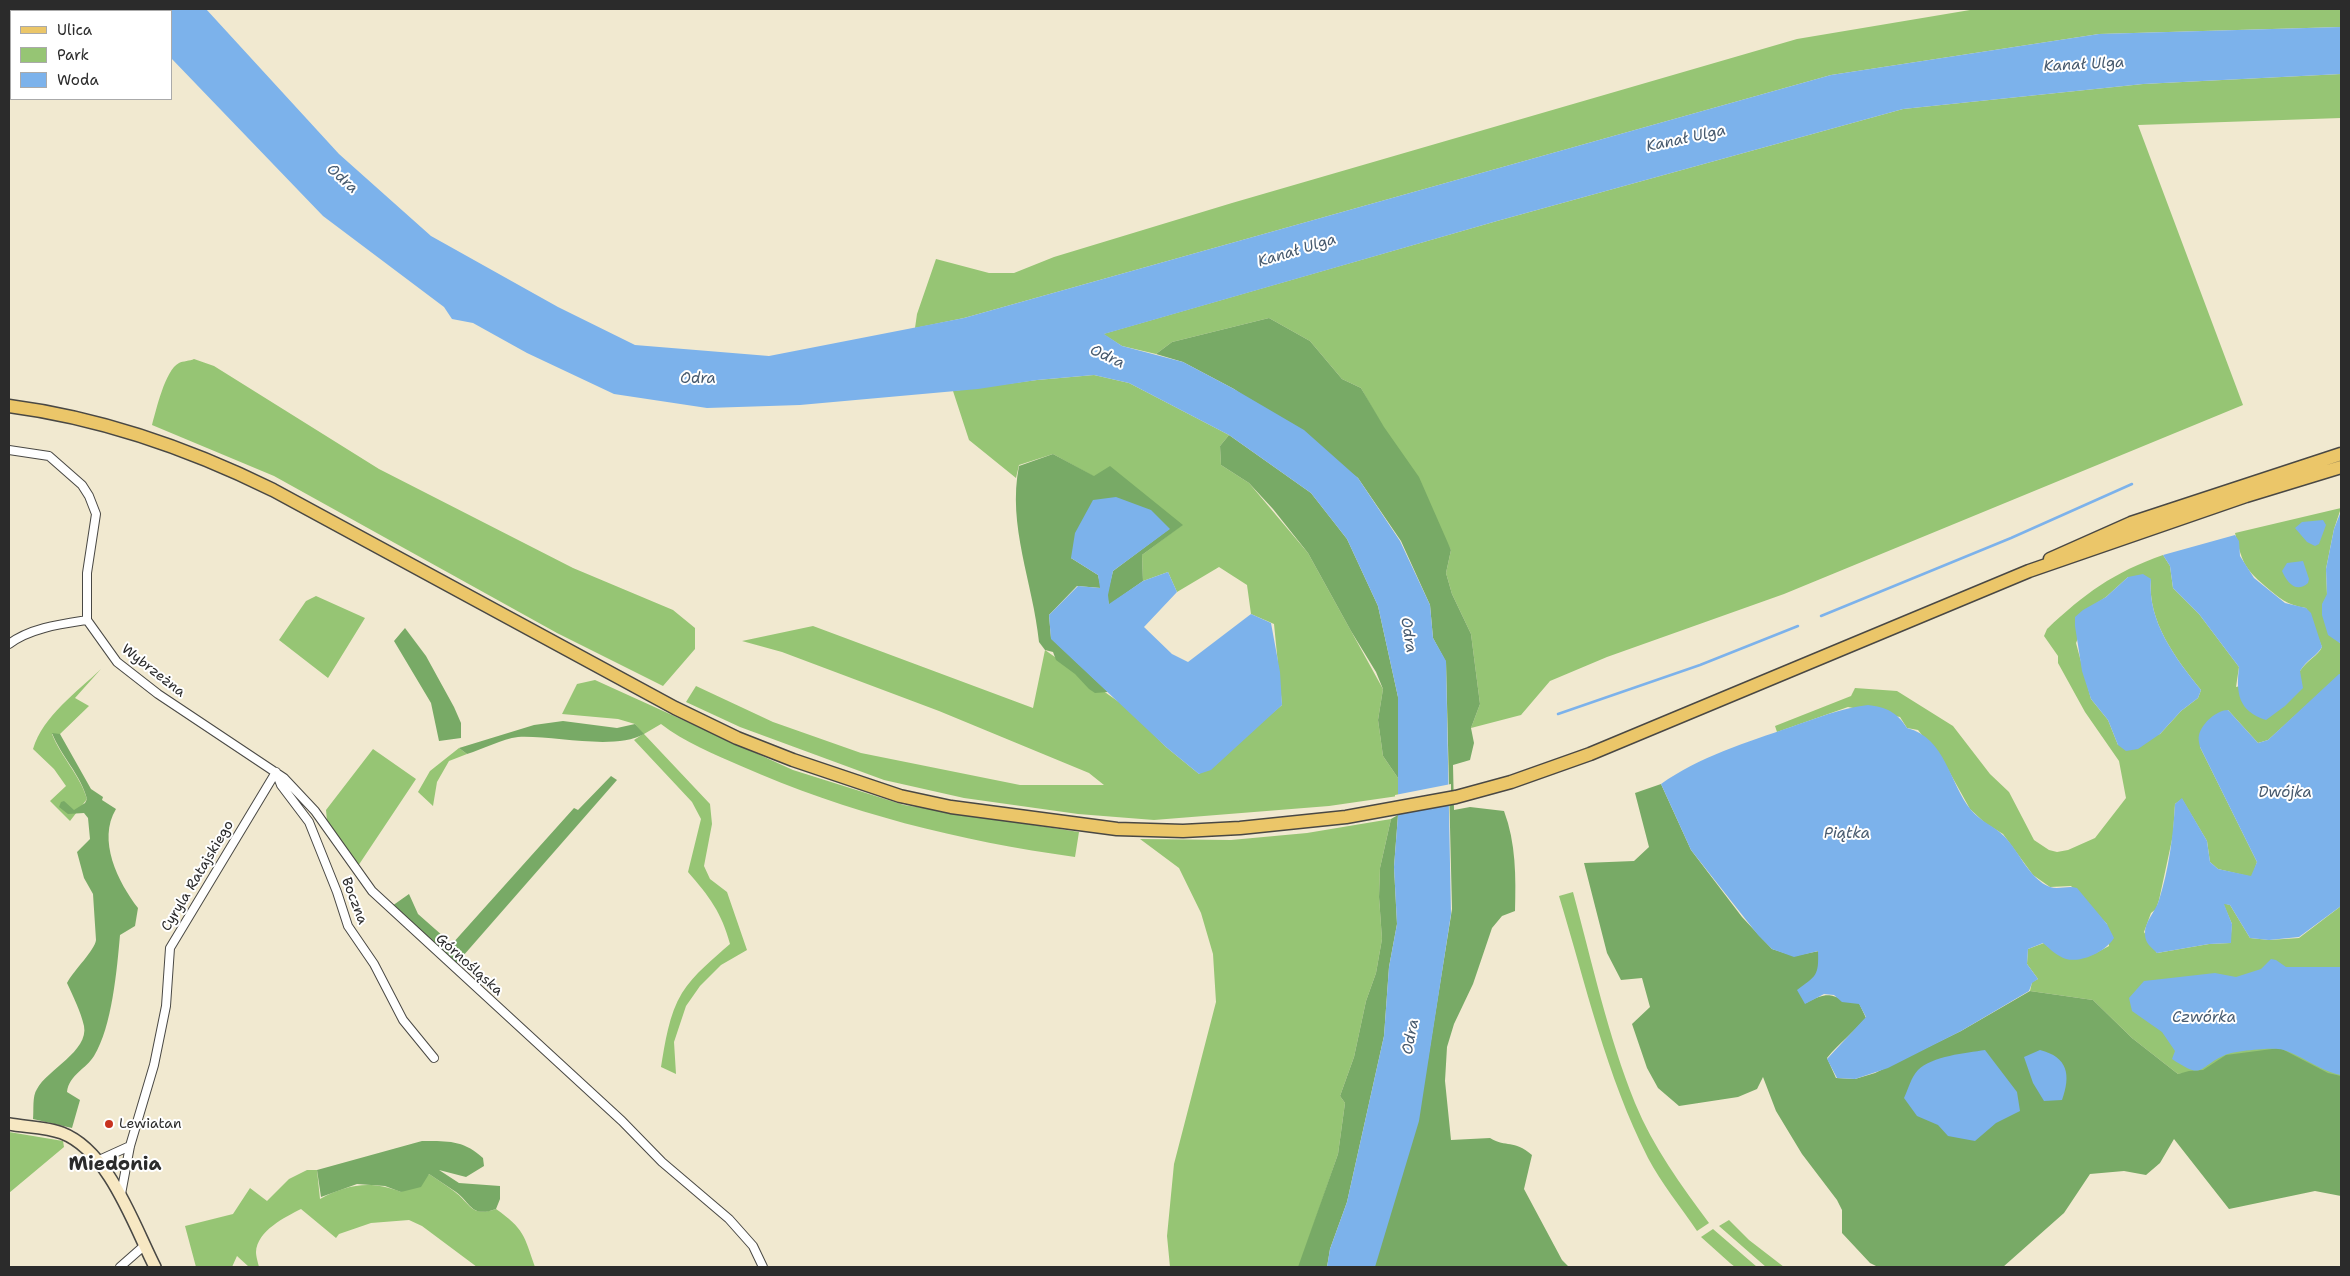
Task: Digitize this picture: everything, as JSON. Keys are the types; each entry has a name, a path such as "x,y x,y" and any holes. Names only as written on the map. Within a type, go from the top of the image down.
{"main road":[{"path":"9,406 43,411 92,423 183,449 226,467 281,494 675,708 737,738 793,760 900,796 951,807 1117,829 1183,832 1346,817 1456,797 1511,782 1590,754 2028,572 2246,496 2341,467"},
{"path":"2028,572 2067,550 2131,524 2341,454"}],"street":[{"path":"9,450 49,456 82,485 89,496 96,514 87,573 87,620 60,624 18,637 9,644"},
{"name":"Wybrzeżna","path":"87,620 117,662 158,694 276,772"},
{"name":"Boczna","path":"276,772 281,785 309,822 337,892 348,926 374,964 404,1020 434,1058"},
{"name":"Cyryla Ratajskiego","path":"121,1194 130,1146 154,1064 166,1006 170,948 276,772"},
{"name":"Górnośląska","path":"276,772 315,811 372,891 622,1121 662,1162 729,1218 753,1246 763,1267"},
{"path":"9,1124 61,1132 75,1139 97,1161 121,1194 156,1267"},
{"path":"97,1161 130,1146"},
{"path":"120,1267 145,1245"}],"green space":[{"path":"1976,9 2341,9 2341,27 2099,34 1831,75 964,318 915,328 917,314 936,259 989,273 1014,273 1054,257 1232,203 1797,39"},
{"path":"2341,74 2341,118 2138,125 2243,405 1784,594 1607,657 1550,681 1521,715 1471,728 1480,704 1471,634 1452,594 1446,573 1451,550 1361,388 1342,379 1310,341 1269,318 1172,342 1156,354 1122,346 1103,334 1497,221 1903,109 2143,84"},
{"path":"1269,318 1310,341 1342,379 1361,388 1384,427 1419,477 1451,550 1446,573 1452,594 1471,634 1480,704 1471,728 1474,743 1470,760 1453,765 1454,810 1470,807 1504,811 1513,848 1515,911 1502,916 1492,928 1473,984 1454,1024 1447,1047 1445,1081 1451,1140 1490,1138 1501,1143 1520,1147 1532,1155 1524,1189 1562,1260 1569,1267 1374,1267 1428,1059 1452,909 1446,662 1433,638 1430,605 1401,541 1358,478 1234,389 1183,362 1156,354 1172,342"},
{"path":"194,359 214,366 379,469 573,568 673,610 695,628 695,649 663,686 557,633 274,476 152,425 169,374 179,363"},
{"path":"1094,375 1129,383 1229,435 1220,446 1221,465 1249,483 1308,553 1383,689 1378,720 1383,756 1398,778 1398,796 1329,806 1154,820 1078,814 964,798 884,780 740,727 686,702 696,686 773,722 861,753 1020,785 1104,785 1089,773 939,711 782,652 742,641 813,626 1033,708 1045,650 1126,707 1166,747 1199,774 1282,705 1274,624 1251,614 1247,585 1219,567 1177,592 1168,572 1143,581 1142,555 1182,525 1053,454 1019,465 1016,478 969,440 953,391"},
{"path":"1229,435 1311,493 1347,539 1378,606 1398,697 1398,778 1383,756 1378,720 1383,689 1376,672 1308,553 1273,509 1249,483 1221,465 1220,446"},
{"path":"1053,454 1094,476 1110,466 1183,525 1142,555 1143,581 1109,605 1107,595 1113,571 1169,529 1071,558 1098,575 1101,588 1077,586 1049,615 1051,638 1108,692 1095,693 1089,689 1075,674 1056,660 1053,652 1045,650 1039,642 1018,532 1016,488 1019,466"},
{"path":"2341,508 2334,529 2326,569 2327,595 2335,638 2341,644 2341,674 2268,740 2258,743 2228,710 2200,747 2257,862 2252,877 2218,869 2210,862 2207,841 2182,799 2175,804 2173,835 2159,900 2156,909 2151,913 2144,932 2157,953 2209,944 2230,943 2232,924 2223,903 2230,905 2250,938 2269,940 2299,938 2341,906 2341,1076 2202,1071 2178,1074 2132,1038 2093,1000 2030,991 2032,982 2038,979 2027,964 2028,949 2044,943 2060,955 2075,959 2090,955 2109,946 2107,924 2071,886 2050,887 2033,875 2003,834 1985,823 1970,809 1945,764 1918,730 1907,728 1900,717 1848,707 1777,732 1775,726 1851,696 1855,688 1897,691 1953,726 1990,774 2009,792 2034,840 2049,850 2057,852 2068,850 2095,838 2126,798 2119,761 2085,712 2058,663 2058,656 2044,636 2047,629 2074,605 2100,585 2129,569 2163,555 2170,566 2173,588 2199,614 2239,667 2236,687 2300,671 2322,647 2306,608 2288,603 2279,597 2258,579 2244,563 2235,533","holes":["2128,577 2151,579 2151,595 2158,624 2173,652 2201,690 2198,698 2181,711 2160,734 2118,745 2108,720 2091,699 2076,643 2091,607 2106,597"]},
{"path":"316,596 365,618 328,678 279,640 306,601"},
{"path":"405,628 426,656 454,707 461,723 461,738 439,741 431,703 394,641"},
{"path":"101,669 75,698 89,706 60,734 52,734 80,782 87,799 70,821 50,801 66,786 54,769 33,749 44,726 53,715"},
{"path":"595,680 793,770 904,805 1079,832 1075,857 947,834 822,798 781,783 710,752 689,742 661,724 644,734 710,804 712,824 704,866 710,879 727,892 747,950 721,965 700,986 686,1006 674,1042 676,1074 661,1067 668,1029 674,1010 682,993 692,979 730,944 714,905 688,872 701,819 692,802 634,740 643,734 635,724 618,719 562,714 577,684"},
{"path":"563,721 617,728 635,724 644,734 631,739 600,742 518,737 467,754 459,748 534,725"},
{"path":"52,733 60,734 91,789 103,797 102,800 116,809 111,821 109,847 112,860 123,886 138,908 135,926 120,935 113,997 100,1044 91,1061 74,1077 68,1086 67,1092 80,1100 72,1128 33,1119 35,1092 42,1082 74,1052 84,1035 81,1015 67,983 92,949 96,940 93,894 84,878 77,852 90,839 88,818 84,813 68,814 59,807 61,802 64,801 74,810 85,803 87,799 80,782"},
{"path":"459,748 467,754 449,761 437,782 433,806 418,792 430,771"},
{"path":"373,749 416,779 358,866 327,821 326,810"},
{"path":"611,776 617,780 456,964 392,906 409,894 418,914 452,944 574,808 578,810"},
{"path":"1661,784 1691,850 1742,917 1772,949 1794,956 1819,951 1820,967 1806,1003 1815,998 1828,995 1859,1003 1866,1018 1827,1058 1836,1078 1855,1079 1875,1073 1961,1031 2030,991 2093,1000 2132,1038 2178,1074 2203,1070 2226,1055 2280,1048 2328,1073 2341,1076 2341,1196 2315,1191 2229,1209 2174,1139 2160,1163 2146,1175 2124,1171 2090,1174 2064,1213 2003,1267 1878,1267 1870,1263 1842,1233 1842,1210 1837,1200 1802,1154 1776,1111 1763,1077 1757,1089 1738,1097 1679,1106 1658,1088 1647,1068 1632,1024 1650,1007 1642,978 1621,980 1607,953 1584,863 1634,861 1649,847 1635,793"},
{"path":"1398,815 1394,867 1397,924 1389,967 1384,1036 1347,1202 1330,1249 1327,1267 1298,1267 1338,1154 1345,1103 1340,1096 1354,1057 1366,1001 1376,973 1382,939 1379,897 1380,868 1391,819"},
{"path":"1391,819 1380,868 1379,897 1382,939 1376,973 1366,1001 1354,1057 1340,1096 1345,1103 1338,1154 1299,1267 1170,1267 1167,1236 1174,1164 1216,1002 1213,954 1201,913 1179,868 1140,839 1231,840 1307,833"},
{"path":"1573,892 1601,999 1625,1078 1650,1135 1678,1180 1709,1223 1697,1231 1653,1167 1633,1127 1620,1095 1598,1029 1559,896"},
{"path":"9,1132 63,1141 64,1147 9,1193"},
{"path":"422,1141 455,1143 469,1148 483,1158 484,1166 466,1177 439,1170 459,1183 500,1186 500,1199 496,1209 477,1211 456,1192 429,1174 421,1187 401,1192 385,1186 357,1184 321,1197 317,1170"},
{"path":"307,1170 317,1170 320,1199 340,1190 360,1185 380,1186 401,1192 429,1174 455,1192 472,1208 481,1212 496,1209 512,1222 522,1234 535,1267 477,1267 422,1226 409,1220 371,1223 339,1234 336,1238 301,1209 287,1216 266,1231 258,1244 256,1252 259,1267 249,1267 237,1256 232,1267 196,1267 185,1226 233,1214 250,1188 267,1201 289,1179"},
{"path":"1729,1220 1749,1240 1784,1267 1766,1267 1719,1226"},
{"path":"1713,1229 1757,1267 1735,1267 1730,1263 1701,1237"}],"water":[{"path":"206,9 339,154 431,236 558,307 635,345 769,356 964,318 1831,75 2099,34 2341,27 2341,74 2143,84 1903,109 1497,221 1104,334 1122,346 1183,362 1234,389 1304,430 1358,478 1400,541 1430,605 1433,638 1446,661 1451,914 1419,1121 1375,1267 1327,1267 1330,1249 1347,1202 1384,1036 1389,967 1397,924 1394,867 1398,815 1398,697 1378,606 1347,539 1311,493 1229,435 1129,383 1094,375 1037,380 978,389 800,405 707,408 614,394 527,353 473,323 452,319 444,307 323,216 172,59 172,10 132,10"},
{"path":"1116,497 1151,510 1170,529 1113,571 1108,595 1109,604 1143,581 1168,572 1177,592 1144,627 1172,654 1188,662 1251,614 1271,623 1280,672 1282,705 1211,770 1199,774 1166,747 1051,639 1049,615 1078,586 1100,588 1098,575 1071,558 1075,533 1093,500"},
{"path":"2341,511 2341,644 2328,635 2322,615 2322,604 2327,594 2326,569 2334,529"},
{"path":"2323,520 2326,525 2319,544 2315,546 2307,542 2295,528 2302,522"},
{"path":"2235,535 2239,541 2240,556 2254,578 2285,603 2306,608 2311,613 2322,647 2300,671 2303,688 2285,706 2266,720 2250,712 2244,706 2239,693 2239,667 2199,614 2173,588 2170,566 2163,555"},
{"path":"2303,561 2309,579 2308,583 2304,586 2296,587 2289,583 2282,571 2287,563"},
{"path":"2143,574 2151,579 2151,595 2154,610 2165,639 2201,690 2198,698 2181,711 2160,734 2138,749 2126,751 2118,745 2108,720 2091,699 2082,671 2075,617 2083,610 2106,597 2128,577"},
{"name":"Dwójka","path":"2341,674 2341,906 2299,937 2269,940 2250,938 2230,905 2224,904 2232,924 2231,943 2209,944 2157,953 2147,942 2145,930 2157,904 2168,864 2175,804 2182,798 2207,841 2210,862 2218,869 2251,876 2257,862 2200,747 2199,736 2203,726 2219,712 2228,710 2258,743 2268,740"},
{"name":"Piątka","path":"1868,705 1890,711 1907,728 1920,733 1930,741 1939,751 1971,810 2004,836 2036,878 2053,888 2077,888 2107,924 2114,938 2099,952 2086,958 2072,960 2063,958 2043,943 2028,949 2027,964 2038,979 2032,983 2029,991 1961,1031 1888,1068 1855,1079 1837,1078 1827,1059 1866,1017 1859,1004 1842,1002 1834,995 1824,994 1805,1004 1797,990 1815,975 1818,966 1818,951 1794,957 1772,949 1758,935 1691,850 1661,784 1707,758 1741,745 1848,708"},
{"name":"Czwórka","path":"2271,959 2286,967 2341,967 2341,1075 2325,1070 2284,1050 2273,1049 2251,1050 2225,1055 2196,1071 2172,1059 2175,1051 2162,1032 2132,1011 2129,998 2144,981 2215,973 2236,977 2261,969"},
{"path":"1985,1050 2017,1092 2020,1111 1996,1123 1975,1141 1948,1136 1938,1125 1917,1116 1904,1098 1918,1070 1924,1065 1940,1058"},
{"path":"2040,1050 2057,1057 2065,1068 2066,1083 2062,1100 2044,1101 2033,1083 2024,1057"}],"pier":[{"path":"1451,784 1451,801 1395,814 1395,795"}],"waterway":[{"path":"1821,616 2011,538 2132,484"},
{"path":"1558,714 1700,665 1798,626"}],"place":[{"name":"Lewiatan","path":"109,1124"}],"district":[{"name":"Miedonia","path":"115,1165"}],"water label":[{"name":"Kanał Ulga","path":"2084,65"},
{"name":"Kanał Ulga","path":"1686,139"},
{"name":"Odra","path":"342,179"},
{"name":"Kanał Ulga","path":"1297,251"},
{"name":"Odra","path":"1107,357"},
{"name":"Odra","path":"698,379"},
{"name":"Odra","path":"1408,635"},
{"name":"Odra","path":"1411,1037"}]}
